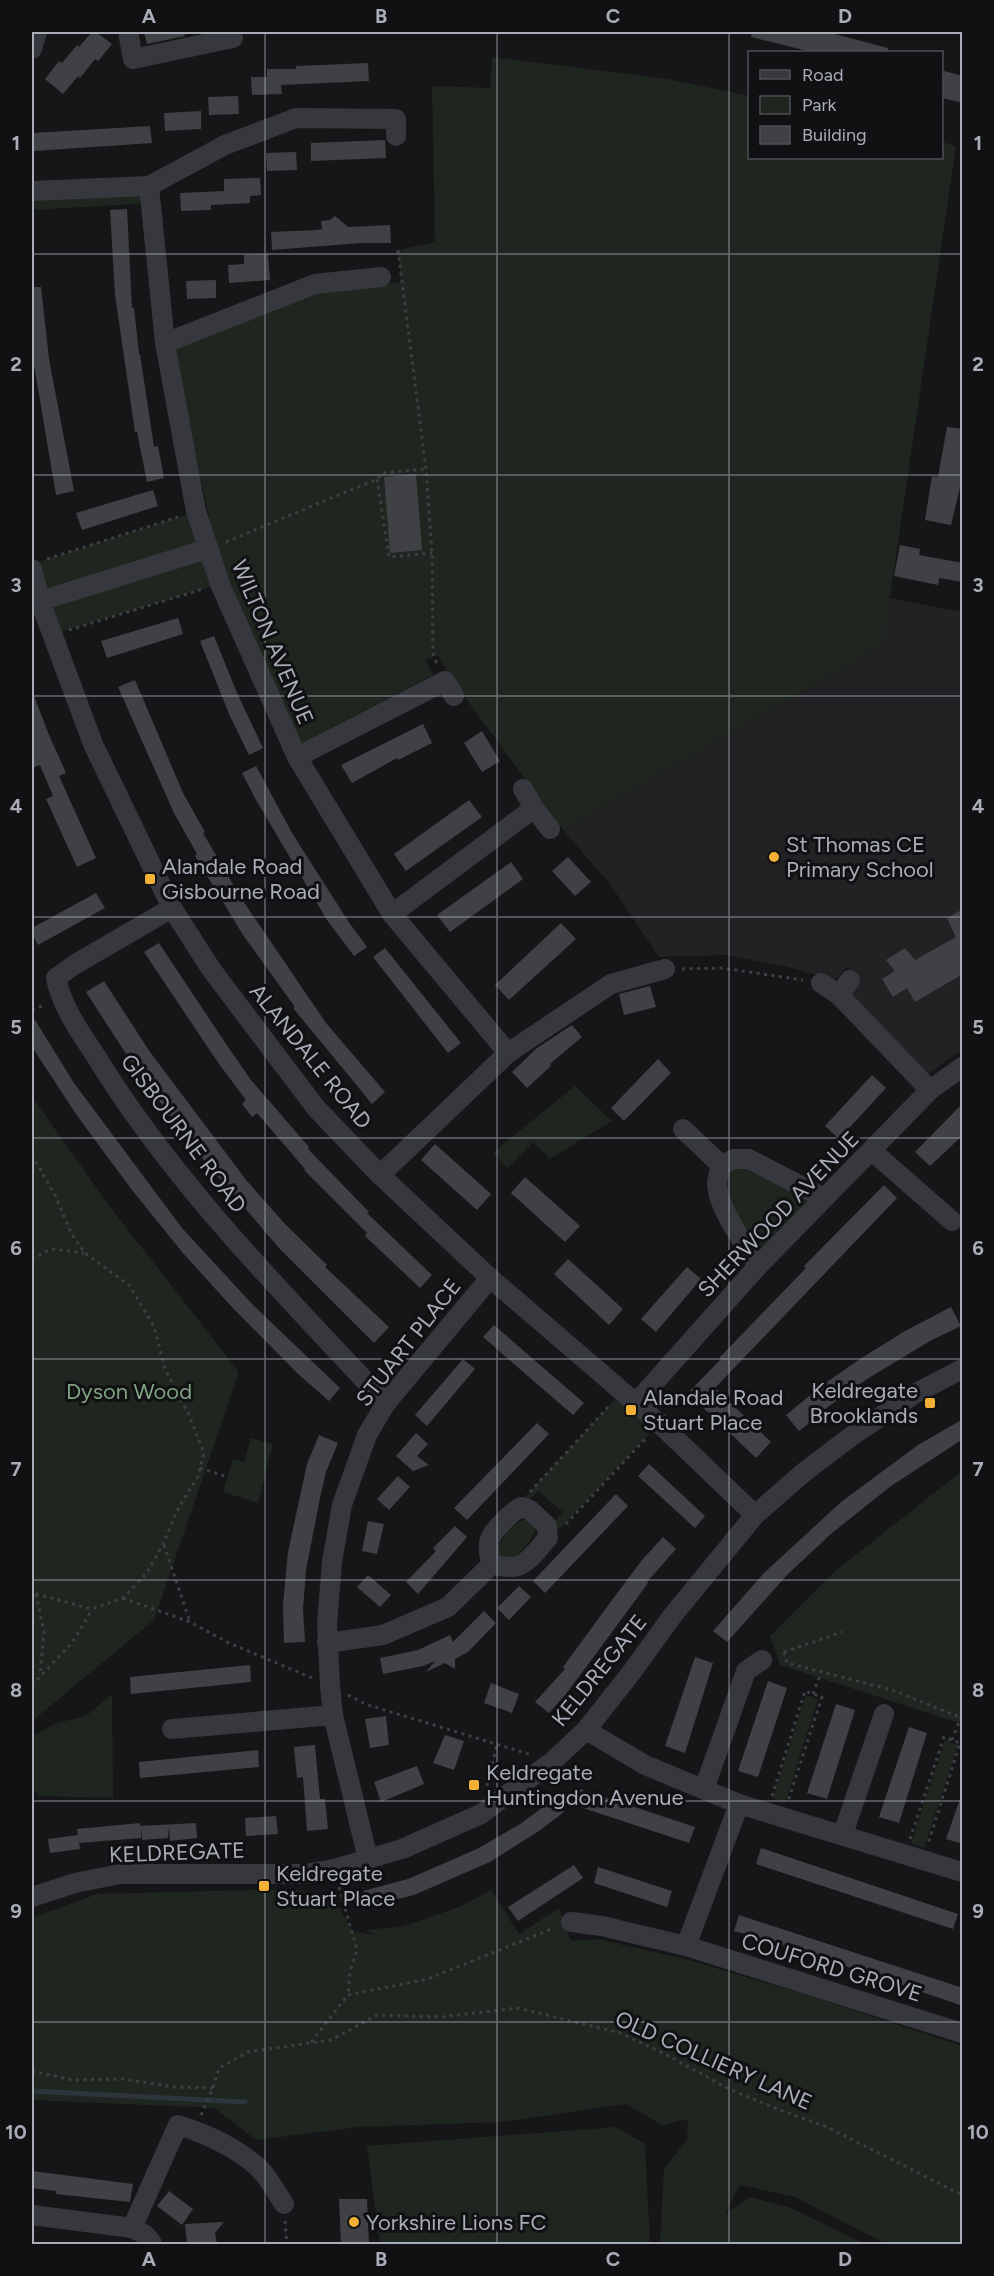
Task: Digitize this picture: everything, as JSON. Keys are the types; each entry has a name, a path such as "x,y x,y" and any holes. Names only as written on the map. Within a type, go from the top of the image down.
{"street":[{"path":"32,49 37,32"},
{"path":"128,32 133,59 233,38"},
{"path":"32,191 149,186 225,145 296,118 398,120"},
{"name":"WILTON AVENUE","path":"149,186 165,343 196,511 220,584 297,757 392,914 508,1053"},
{"path":"165,343 315,284 381,277"},
{"path":"40,601 207,549"},
{"name":"ALANDALE ROAD","path":"37,565 40,601 93,744 172,908 211,969 316,1108 380,1175 490,1278 659,1423 755,1515"},
{"path":"297,757 445,681"},
{"path":"523,789 550,829"},
{"path":"392,914 534,808"},
{"name":"GISBOURNE ROAD","path":"172,908 74,965 56,978 60,998 122,1098 204,1205 386,1403"},
{"path":"380,1175 508,1053 611,984 665,969"},
{"path":"821,983 845,987 930,1090"},
{"name":"SHERWOOD AVENUE","path":"629,1398 930,1090 963,1066"},
{"path":"683,1129 721,1165"},
{"path":"872,1151 952,1221"},
{"path":"721,1165 734,1159 748,1160 824,1198"},
{"path":"721,1165 717,1183 720,1196 739,1235 758,1266"},
{"name":"STUART PLACE","path":"368,1859 333,1715 330,1685 327,1624 332,1562 342,1505 367,1435 386,1403 490,1278"},
{"name":"KELDREGATE","path":"32,1897 75,1883 120,1874 304,1874 334,1869 402,1849 481,1814 553,1761 586,1730 632,1673 673,1615 755,1515 803,1473 853,1435 916,1393 963,1369"},
{"path":"521,1507 530,1510 547,1526 548,1538 525,1564 507,1569 492,1564 488,1553 490,1538 514,1510 521,1507"},
{"path":"327,1643 383,1635 448,1607 492,1564"},
{"path":"704,1789 746,1671 762,1660"},
{"path":"843,1834 885,1714"},
{"path":"172,1729 333,1715"},
{"path":"586,1730 645,1765 739,1804 963,1872"},
{"path":"686,1947 739,1804"},
{"name":"COUFORD GROVE","path":"571,1922 602,1926 686,1947 963,2033"},
{"path":"132,2228 178,2125 215,2140 255,2164 284,2204"},
{"path":"32,2215 132,2228 142,2233 152,2244"}],"path":[{"path":"398,250 426,469 432,553 433,653 445,681"},
{"path":"207,549 377,479 383,472 426,469"},
{"path":"377,479 389,556 432,553"},
{"path":"37,565 196,511"},
{"path":"53,634 220,584"},
{"path":"665,969 722,968 821,983"},
{"path":"32,1155 55,1195 71,1233 85,1253 130,1286 154,1327 165,1369 188,1413 204,1453 198,1476 178,1509 164,1544 146,1574 123,1598 92,1609 34,1593 44,1632 39,1677"},
{"path":"32,1259 51,1249 85,1253"},
{"path":"521,1507 524,1498 629,1398"},
{"path":"549,1534 560,1529 659,1423"},
{"path":"200,1468 228,1476"},
{"path":"164,1544 190,1622"},
{"path":"123,1598 190,1622 229,1643 330,1685"},
{"path":"32,1685 72,1643 92,1609"},
{"path":"842,1632 784,1652 787,1663 892,1690 962,1717 951,1740"},
{"path":"813,1694 821,1672"},
{"path":"805,1691 822,1697 775,1814 805,1691"},
{"path":"365,1704 553,1761"},
{"path":"944,1737 960,1743 914,1858 944,1737"},
{"path":"481,1814 497,1744"},
{"path":"311,2042 348,1995 350,1971 357,1950 334,1869"},
{"path":"348,1995 428,1978 571,1922"},
{"name":"OLD COLLIERY LANE","path":"206,2104 219,2068 248,2052 331,2040 377,2015 442,2017 518,2008 573,2020 630,2038 731,2090 827,2127 963,2194"},
{"path":"32,2071 73,2080 123,2079 173,2087 213,2088"},
{"path":"284,2204 287,2244"}],"shaded area":[{"name":"St Thomas CE Primary School","path":"886,597 962,612 962,1050 925,1076 848,997 861,979 847,967 835,980 784,966 725,955 659,957 610,884 563,830 883,645"}],"green space":[{"path":"492,57 668,79 748,96 748,159 943,159 943,142 956,146 883,645 563,830 455,684 438,655 426,660 433,675 300,744 215,546 173,347 321,291 401,282 398,250 435,242 432,86 490,88"},
{"path":"149,186 151,203 32,210 32,191"},
{"path":"188,514 220,584 53,634 32,564"},
{"path":"575,1086 612,1121 550,1159 533,1142 507,1168 494,1154 496,1150"},
{"name":"Dyson Wood","path":"32,1097 110,1207 239,1372 154,1620 32,1721"},
{"path":"734,1159 824,1198 758,1266 739,1235 721,1165"},
{"path":"622,1392 659,1423 560,1529 553,1523 563,1512 538,1491 528,1501 524,1498"},
{"path":"251,1438 273,1444 258,1503 223,1492 233,1459 244,1462"},
{"path":"962,1471 962,1724 780,1665 770,1636 834,1572"},
{"path":"526,1519 536,1527 529,1542 509,1560 500,1557 497,1550 508,1532"},
{"path":"112,1694 113,1798 39,1796 32,1789 32,1737 56,1723 86,1716"},
{"path":"806,1695 818,1699 785,1803 773,1798"},
{"path":"945,1740 958,1745 924,1848 911,1843"},
{"path":"298,1890 334,1898 353,1932 376,1935 365,1930 404,1926 462,1906 491,1890 519,1934 559,1908 571,1941 597,1939 689,1960 807,1995 962,2046 962,2244 886,2244 795,2197 740,2185 725,2214 750,2197 791,2208 865,2244 660,2244 664,2169 687,2140 688,2119 662,2125 626,2104 502,2122 359,2127 256,2140 214,2108 32,2100 32,1918 97,1894"},
{"path":"616,2127 645,2144 650,2244 380,2244 367,2146"}],"building":[{"path":"92,32 96,32 112,44 98,61 95,59 63,94 45,79 59,61 62,63"},
{"path":"144,32 184,32 185,36 147,44"},
{"path":"752,32 827,32 888,48 887,51 808,51 751,37"},
{"path":"368,63 369,81 281,85 282,94 252,95 251,77 267,77 267,69"},
{"path":"944,71 963,76 963,103 943,98"},
{"path":"238,96 239,114 209,115 208,97"},
{"path":"201,111 201,129 165,131 164,113"},
{"path":"150,126 152,143 34,151 33,133"},
{"path":"385,140 386,158 311,161 311,143"},
{"path":"296,152 297,170 267,171 266,153"},
{"path":"260,178 261,195 250,196 250,203 211,205 211,210 181,211 180,193 224,191 224,179"},
{"path":"127,209 132,308 134,308 154,447 158,446 164,478 147,482 137,432 135,432 115,295 110,210"},
{"path":"335,216 348,227 390,225 391,243 272,250 271,232 322,229 321,221 330,220"},
{"path":"268,254 270,280 229,283 228,265 244,264 244,255"},
{"path":"216,280 216,298 187,299 186,281"},
{"path":"32,287 41,287 49,359 74,491 56,495 32,353"},
{"path":"947,427 963,429 963,475 951,525 925,520 932,476 938,477"},
{"path":"416,474 422,550 390,553 384,477"},
{"path":"153,490 158,506 82,530 76,513"},
{"path":"900,545 920,549 919,555 963,563 963,582 939,578 938,585 894,576"},
{"path":"178,618 183,634 107,658 101,641"},
{"path":"214,636 263,748 249,755 229,714 200,641"},
{"path":"135,680 183,793 205,832 203,833 241,898 326,1023 385,1092 372,1104 293,1008 295,1007 243,935 195,856 197,854 174,813 118,687"},
{"path":"32,693 66,773 59,776 96,858 77,867 46,799 53,796 40,765 32,768"},
{"path":"423,724 432,743 398,760 397,758 352,783 341,765"},
{"path":"482,731 500,761 482,772 464,743"},
{"path":"256,766 292,833 367,947 354,956 327,920 242,773"},
{"path":"469,800 482,817 406,871 394,854"},
{"path":"568,857 591,882 575,896 552,871"},
{"path":"511,862 523,879 450,932 437,915"},
{"path":"96,893 105,908 38,945 32,934 32,928"},
{"path":"963,909 963,974 915,1002 907,988 893,997 882,979 895,971 886,960 905,948 915,960 956,937 947,918"},
{"path":"561,923 576,939 509,1000 495,985"},
{"path":"159,943 251,1080 309,1147 308,1149 369,1212 367,1213 432,1275 420,1288 365,1236 367,1233 304,1170 257,1113 252,1117 242,1104 246,1100 219,1064 144,952"},
{"path":"385,948 461,1043 448,1053 373,957"},
{"path":"104,981 150,1052 247,1181 285,1224 327,1265 325,1267 389,1327 374,1343 279,1248 191,1145 132,1063 86,992"},
{"path":"650,986 656,1007 624,1015 619,994"},
{"path":"32,1015 74,1083 182,1228 253,1305 340,1388 329,1401 297,1373 231,1306 182,1252 132,1190 78,1117 32,1047"},
{"path":"572,1025 582,1037 550,1064 551,1066 527,1088 512,1072 537,1048"},
{"path":"658,1059 671,1073 624,1121 611,1108"},
{"path":"872,1075 886,1088 839,1139 825,1126"},
{"path":"963,1103 963,1135 930,1166 915,1152"},
{"path":"435,1144 491,1194 477,1210 421,1160"},
{"path":"525,1177 580,1226 565,1242 511,1193"},
{"path":"884,1185 897,1198 715,1388 771,1442 756,1458 688,1393 806,1268 804,1266"},
{"path":"568,1259 623,1309 609,1325 554,1274"},
{"path":"687,1267 701,1279 656,1332 641,1319"},
{"path":"951,1307 961,1326 930,1341 867,1379 799,1431 786,1415 860,1359 905,1331"},
{"path":"494,1325 584,1403 573,1415 483,1337"},
{"path":"463,1359 475,1369 427,1426 415,1415"},
{"path":"963,1419 963,1439 891,1486 832,1533 788,1574 727,1642 713,1631 764,1573 841,1502 918,1445"},
{"path":"537,1423 549,1434 467,1520 454,1508"},
{"path":"416,1433 428,1444 417,1456 429,1465 413,1471 396,1456"},
{"path":"319,1435 338,1443 326,1472 306,1570 303,1609 305,1642 284,1643 283,1605 288,1552 307,1464"},
{"path":"649,1464 705,1516 695,1528 638,1476"},
{"path":"398,1476 410,1487 389,1510 377,1499"},
{"path":"616,1494 628,1506 545,1593 533,1581"},
{"path":"368,1521 384,1524 377,1554 362,1551"},
{"path":"455,1526 467,1537 418,1594 406,1582 436,1551 433,1548"},
{"path":"663,1537 676,1549 647,1582 566,1694 549,1713 535,1702 565,1669 563,1667 615,1596"},
{"path":"368,1575 391,1595 380,1607 357,1587"},
{"path":"519,1586 531,1597 509,1620 497,1608"},
{"path":"484,1611 496,1623 468,1652 455,1659 455,1669 445,1663 426,1672 435,1661 423,1666 383,1674 380,1658 418,1650 450,1635 453,1642"},
{"path":"695,1657 713,1663 685,1753 665,1746"},
{"path":"250,1665 251,1682 131,1694 130,1677"},
{"path":"768,1681 787,1688 758,1777 738,1771"},
{"path":"491,1683 519,1694 512,1713 484,1703"},
{"path":"836,1704 855,1710 827,1799 807,1793"},
{"path":"386,1716 389,1745 370,1748 365,1719"},
{"path":"909,1727 927,1733 899,1823 879,1817"},
{"path":"445,1735 464,1741 454,1770 433,1763"},
{"path":"315,1745 320,1799 325,1799 328,1829 307,1831 303,1777 297,1778 294,1747"},
{"path":"258,1750 259,1767 140,1778 139,1762"},
{"path":"417,1766 424,1784 381,1802 374,1782"},
{"path":"580,1789 695,1827 689,1843 574,1805"},
{"path":"554,1799 564,1812 490,1862 414,1895 367,1907 363,1891 408,1879 479,1848 520,1824"},
{"path":"960,1799 963,1799 963,1844 946,1839"},
{"path":"276,1816 278,1834 246,1836 245,1818"},
{"path":"140,1823 140,1826 196,1823 197,1838 170,1841 169,1827 168,1838 142,1840 141,1827 141,1838 79,1843 77,1829"},
{"path":"78,1835 80,1849 50,1853 48,1839"},
{"path":"761,1848 958,1914 953,1929 756,1864"},
{"path":"574,1865 583,1878 518,1921 508,1907"},
{"path":"598,1867 672,1891 667,1907 594,1883"},
{"path":"739,1915 963,1988 963,2006 777,1943 734,1931"},
{"path":"32,2171 133,2184 130,2202 56,2194 56,2191 32,2188"},
{"path":"169,2191 193,2209 182,2225 157,2206"},
{"name":"Yorkshire Lions FC","path":"339,2199 367,2199 369,2244 341,2244"},
{"path":"224,2222 215,2233 217,2244 187,2244 185,2224"}],"waterway":[{"path":"32,2091 245,2102"}],"place":[{"name":"St Thomas CE Primary School","path":"774,857"},
{"name":"Alandale Road Gisbourne Road","path":"150,879"},
{"name":"Keldregate Brooklands","path":"930,1403"},
{"name":"Alandale Road Stuart Place","path":"631,1410"},
{"name":"Keldregate Huntingdon Avenue","path":"474,1785"},
{"name":"Keldregate Stuart Place","path":"264,1886"},
{"name":"Yorkshire Lions FC","path":"354,2222"}]}
